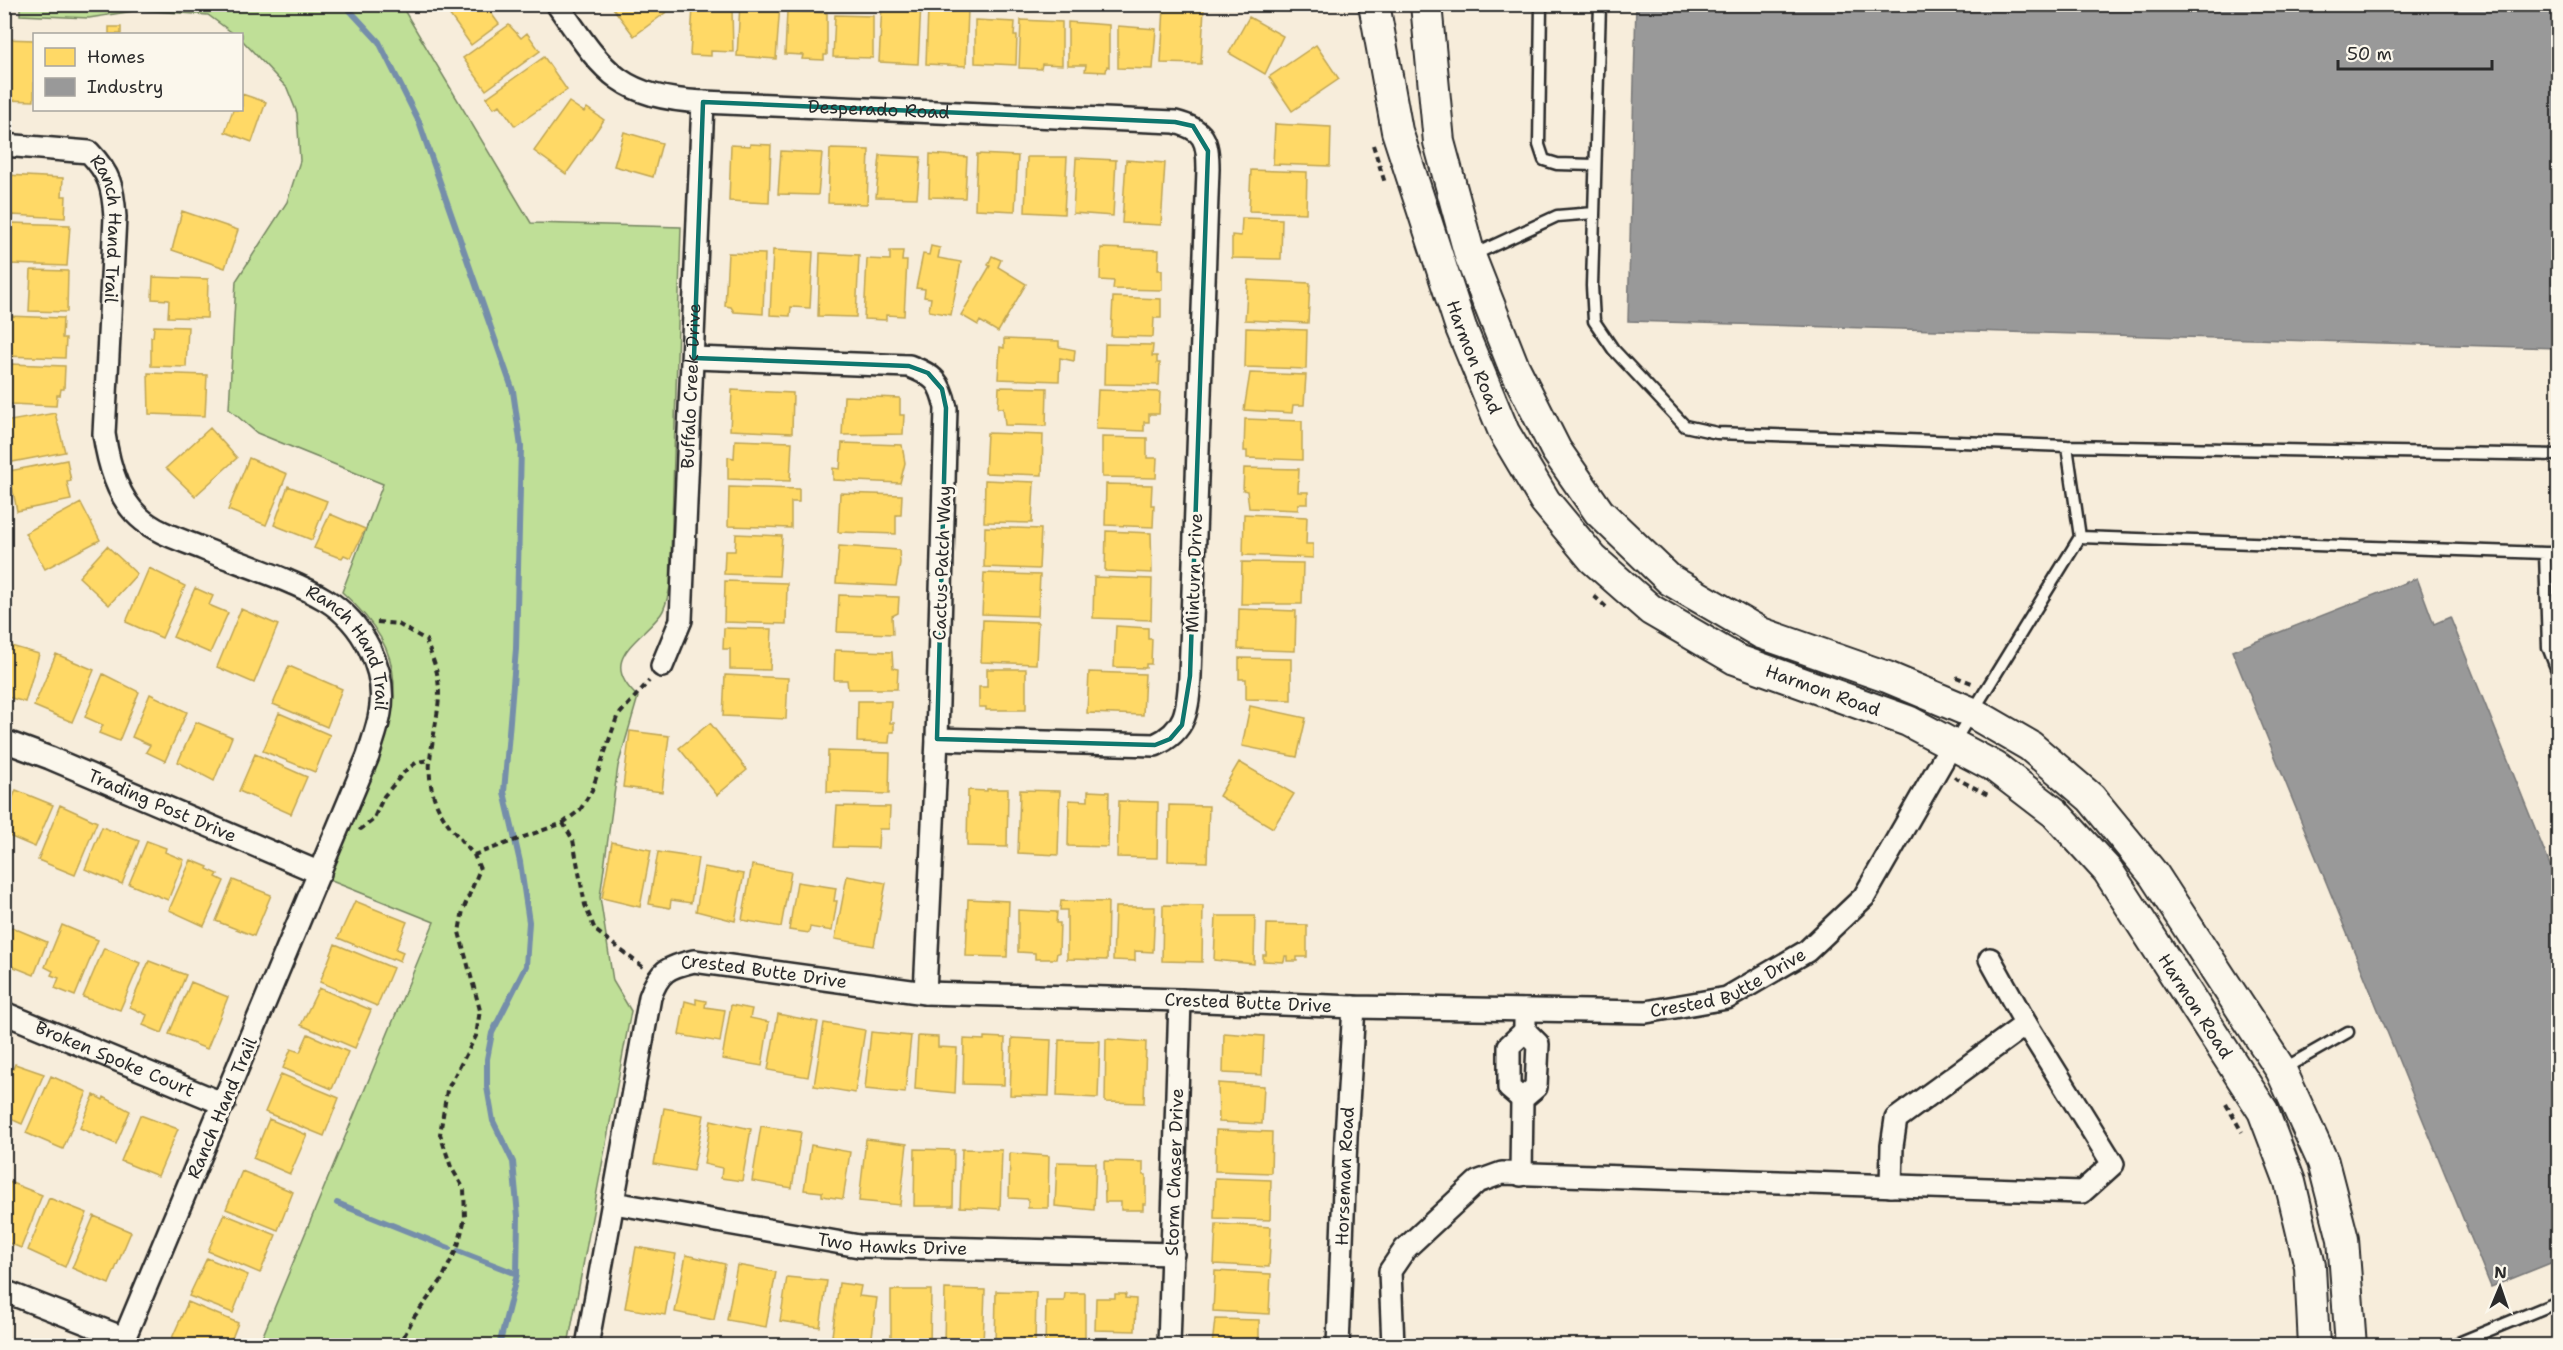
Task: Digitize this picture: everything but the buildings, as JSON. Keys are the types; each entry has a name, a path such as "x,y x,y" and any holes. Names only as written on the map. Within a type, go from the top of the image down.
{"street":[{"name":"Desperado Road","path":"556,4 596,60 614,77 631,88 653,95 703,102 1175,122 1193,126 1203,136 1208,151 1208,169"},
{"name":"Harmon Road","path":"1374,4 1396,131 1455,262 1513,365 1556,450 1599,512 1670,580 1761,633 1887,677 1973,712 2030,746 2091,798 2154,875 2281,1070 2323,1162 2343,1239 2351,1346"},
{"name":"Harmon Road","path":"1425,4 1461,328 1504,432 1545,501 1593,559 1651,610 1735,659 1908,721 1995,767 2055,813 2108,871 2262,1111 2290,1182 2310,1266 2314,1346"},
{"name":"Buffalo Creek Drive","path":"662,666 681,620 694,358 703,102"},
{"name":"Ranch Hand Trail","path":"4,145 89,152 102,166 113,188 116,217 104,434 108,462 121,490 138,516 167,534 327,600 352,622 370,649 381,678 381,711 368,756 123,1342"},
{"name":"Minturn Drive","path":"937,739 1155,745 1170,739 1182,725 1189,704 1208,169"},
{"name":"Cactus Patch Way","path":"694,358 909,366 928,373 942,389 946,408 937,739 925,993"},
{"name":"Trading Post Drive","path":"4,741 50,758 320,873"},
{"name":"Crested Butte Drive","path":"587,1346 650,997 656,979 673,966 694,961 925,993 1354,1007 1646,1012 1727,998 1808,951 1864,897 1952,744"},
{"path":"1393,1346 1390,1271 1405,1249 1477,1182 1502,1173 2082,1192 2113,1164 2026,1024 1990,959"},
{"name":"Storm Chaser Drive","path":"1169,1346 1180,1000"},
{"name":"Horseman Road","path":"1338,1346 1346,1137 1354,1007"},
{"path":"1521,1175 1522,1099 1536,1087 1538,1044 1525,1031 1525,1010"},
{"name":"Broken Spoke Court","path":"4,1013 224,1104"},
{"path":"1891,1186 1892,1146 1896,1119 2026,1024"},
{"path":"1522,1099 1509,1088 1509,1046 1525,1031"},
{"name":"Two Hawks Drive","path":"614,1203 859,1246 1173,1254"},
{"path":"4,1291 123,1342"}],"lane":[{"path":"1541,4 1539,145 1544,160 1557,164 1595,165"},
{"path":"1600,4 1592,286 1594,321 1613,349 1685,426 1717,433 2067,446 2559,455"},
{"path":"1455,262 1557,216 1594,213"},
{"path":"1952,744 2080,537 2067,446"},
{"path":"2080,537 2559,553"},
{"path":"2545,553 2548,647 2559,673"},
{"path":"2281,1070 2348,1032"},
{"path":"2451,1346 2559,1302"}],"path":[{"path":"360,634 376,622 398,624 426,640 438,680 439,709 428,777 433,798 452,831 474,855 480,869 463,910 459,932 480,1010 476,1036 447,1090 441,1134 451,1167 464,1189 465,1218 458,1246 441,1281 414,1317 399,1346"},
{"path":"474,855 563,823 580,810 592,790 617,717 662,666"},
{"path":"342,820 361,829 373,820 384,796 406,770 417,762 430,760"},
{"path":"563,823 573,840 585,905 595,930 618,945 656,979"}],"highlighted area":[{"path":"703,102 1175,122 1193,126 1208,151 1190,676 1182,725 1170,739 1155,745 937,739 946,408 942,389 928,373 909,366 694,358"}],"green space":[{"path":"20,4 401,5 531,223 681,227 670,587 666,605 661,614 626,651 622,661 621,672 626,684 638,697 618,766 600,897 613,981 631,1011 568,1345 259,1345 434,922 329,880 380,754 393,704 394,681 390,659 381,638 365,615 342,592 383,484 257,433 229,409 236,281 287,202 300,161 297,113 287,88 243,41 243,33 233,33 208,15 140,10 89,18 20,15"}],"waterway":[{"path":"344,4 379,42 419,122 513,391 521,447 516,649 504,792 520,862 529,922 526,966 492,1033 487,1059 487,1087 493,1121 513,1162 518,1216 517,1274 499,1346"},
{"path":"337,1203 449,1248"},
{"path":"458,1251 517,1274"},
{"path":"500,1343 517,1346"}]}
